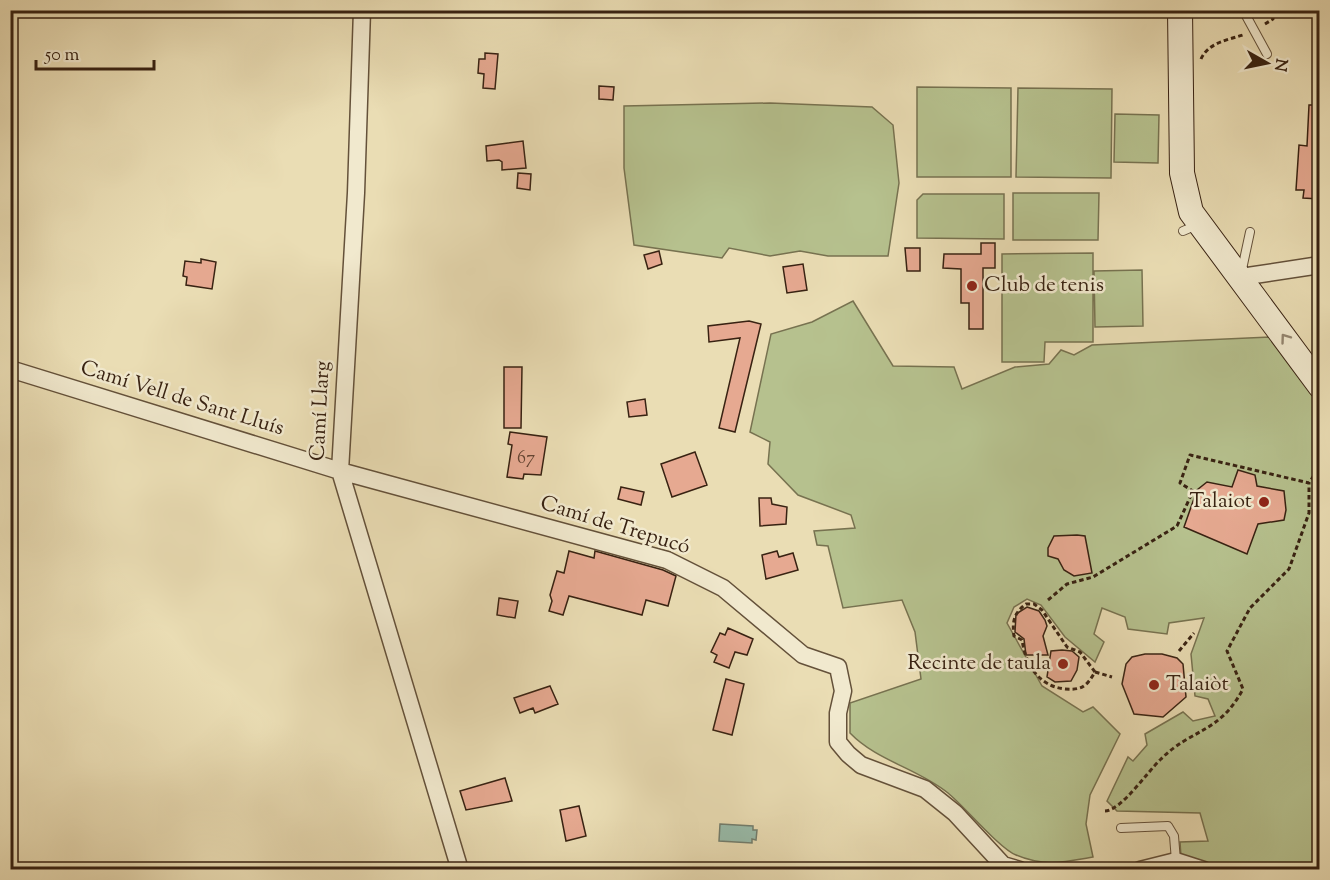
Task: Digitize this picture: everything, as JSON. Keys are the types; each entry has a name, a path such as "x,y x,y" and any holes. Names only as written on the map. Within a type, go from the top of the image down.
{"street":[{"name":"Camí Llarg","path":"362,10 356,193 340,471 460,870"},
{"path":"1180,10 1182,173 1192,227 1240,277 1320,386"},
{"path":"1240,277 1320,265"},
{"name":"Camí Vell de Sant Lluís","path":"10,369 340,471"},
{"name":"Camí de Trepucó","path":"340,471 667,561 723,588 803,655 838,667 843,691 838,712 838,742 848,754 861,765 925,789 955,813 1003,865 1020,870"},
{"path":"1140,870 1176,861 1199,866 1204,870"}],"lane":[{"path":"1243,10 1256,30 1267,54"},
{"path":"1240,277 1250,232"},
{"path":"1120,828 1168,826 1174,836 1176,861"}],"path":[{"path":"1198,66 1203,53 1216,43 1256,30 1273,19 1274,10"},
{"path":"1048,600 1067,584 1093,577 1177,526 1193,491 1180,483 1190,455 1309,483"},
{"path":"1105,811 1117,807 1143,776 1170,750 1216,724 1234,706 1243,689 1227,651 1250,608 1290,569 1309,513 1309,483 1320,466"},
{"path":"1095,672 1086,686 1077,691 1055,688 1043,683 1024,654 1022,640 1014,636 1012,623 1017,610 1026,604 1034,604 1042,610 1067,647 1080,652 1095,672 1112,677"},
{"path":"1179,651 1194,633"}],"green space":[{"path":"917,87 1011,88 1011,177 917,177"},
{"path":"1018,88 1112,89 1111,178 1016,177"},
{"path":"770,103 872,107 893,125 899,183 888,256 828,256 800,251 770,256 729,248 722,258 634,245 624,168 624,106"},
{"path":"1115,114 1159,115 1158,163 1114,162"},
{"path":"1013,193 1099,193 1098,240 1013,240"},
{"path":"923,194 1004,194 1004,239 917,238 917,200"},
{"path":"1093,253 1093,342 1045,342 1044,362 1002,362 1002,254"},
{"path":"1142,270 1143,326 1095,327 1094,271"},
{"path":"853,301 893,366 954,367 962,389 1015,367 1049,364 1061,350 1074,355 1092,345 1270,337 1319,403 1319,869 1216,869 1181,857 1180,842 1208,841 1200,813 1117,811 1107,801 1128,757 1133,761 1147,745 1145,734 1183,712 1193,721 1215,716 1208,699 1195,696 1191,654 1204,618 1169,623 1167,634 1128,629 1125,617 1102,608 1094,634 1104,642 1095,662 1065,637 1041,605 1027,599 1014,607 1007,623 1042,686 1083,712 1093,707 1120,734 1090,795 1086,824 1093,857 1063,862 1045,862 1016,855 1001,845 936,784 872,751 850,733 850,703 921,679 915,632 902,600 843,608 828,546 817,545 814,531 855,528 851,515 798,495 768,464 770,442 750,432 771,334 812,322"}],"shaded area":[{"path":"720,824 753,826 753,830 757,830 756,840 752,839 752,843 719,841"}],"building":[{"path":"485,53 498,54 495,89 483,88 484,74 478,73 479,59 485,59"},
{"path":"599,86 614,87 613,100 599,99"},
{"path":"1309,105 1320,105 1319,199 1303,198 1304,190 1296,190 1299,145 1307,146"},
{"path":"523,141 526,168 502,170 502,162 499,160 487,161 486,146"},
{"path":"518,173 531,174 530,190 517,188"},
{"name":"Club de tenis","path":"981,243 995,243 995,268 983,268 983,329 969,329 969,303 961,303 961,269 943,268 944,254 981,254"},
{"path":"905,248 920,248 920,271 907,271"},
{"path":"659,251 662,264 648,269 644,255"},
{"path":"201,259 216,262 212,289 186,285 187,277 183,276 185,261 201,263"},
{"path":"803,264 807,290 787,293 783,267"},
{"path":"749,321 761,324 735,432 719,428 740,338 709,342 708,326"},
{"path":"504,367 522,367 521,428 504,428"},
{"path":"645,399 647,415 629,417 627,402"},
{"path":"510,432 547,437 541,475 524,474 523,479 507,477 512,445 508,444"},
{"path":"695,452 707,485 672,497 661,464"},
{"path":"1238,470 1255,475 1257,486 1284,491 1286,510 1284,520 1258,524 1247,554 1184,527 1197,490 1207,482 1232,487"},
{"path":"621,487 644,492 641,505 618,499"},
{"path":"759,498 771,498 772,504 787,507 786,524 760,526"},
{"path":"1054,536 1085,536 1092,573 1074,576 1064,570 1058,559 1048,556 1048,548"},
{"path":"569,551 594,558 595,551 663,570 676,576 668,606 646,600 642,615 569,596 563,615 549,611 552,601 550,595 557,571 564,573"},
{"path":"777,551 779,557 793,553 798,570 766,579 762,555"},
{"path":"499,598 518,601 515,618 497,615"},
{"path":"1027,607 1039,611 1045,620 1047,626 1043,636 1048,655 1026,655 1024,639 1015,632 1016,614"},
{"path":"728,628 753,639 747,655 735,652 729,668 714,662 717,655 711,652 720,633 725,635"},
{"name":"Recinte de taula","path":"1051,651 1072,651 1079,657 1077,670 1071,681 1055,682 1047,677"},
{"name":"Talaiòt","path":"1162,654 1177,658 1183,664 1186,697 1163,717 1134,714 1122,684 1126,664 1132,657"},
{"path":"726,679 744,684 732,735 713,730"},
{"path":"550,686 558,704 535,713 533,708 520,713 514,698"},
{"path":"505,778 512,801 466,810 460,791"},
{"path":"579,806 586,836 566,841 560,810"}],"place":[{"name":"Club de tenis","path":"972,286"},
{"name":"Talaiot","path":"1264,502"},
{"name":"Recinte de taula","path":"1063,664"},
{"name":"Talaiòt","path":"1154,685"}]}
